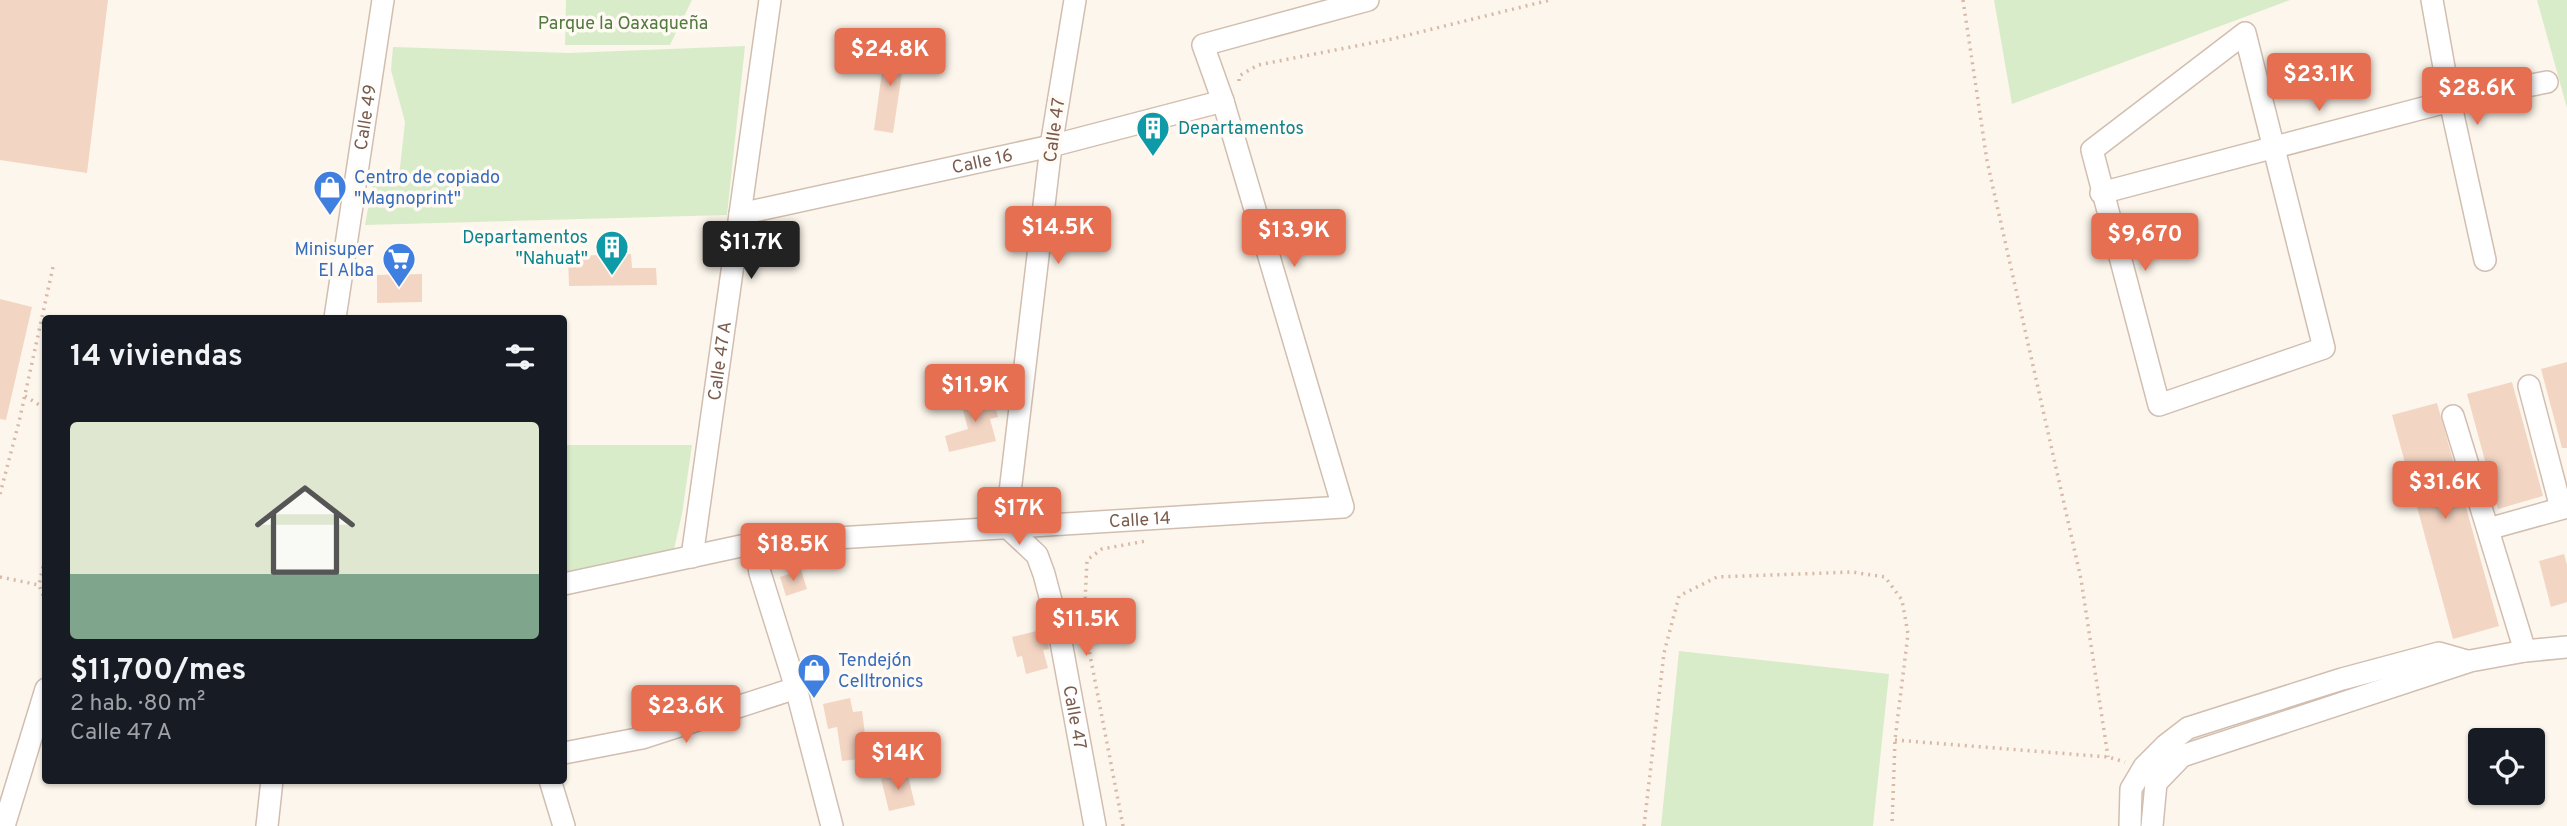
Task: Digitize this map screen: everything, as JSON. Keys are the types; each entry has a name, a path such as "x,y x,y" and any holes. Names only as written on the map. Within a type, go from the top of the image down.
{"street":[{"name":"Calle 49","path":"335,315 383,0"},
{"name":"Calle 47 A","path":"692,557 770,0"},
{"name":"Calle 47","path":"1006,526 1051,146 1075,0"},
{"path":"1223,101 1203,44 1368,0"},
{"path":"2432,0 2450,101 2485,260"},
{"path":"2245,33 2274,146 2324,348 2159,405 2092,150 2245,33"},
{"path":"2101,192 2450,101 2547,82"},
{"name":"Calle 16","path":"740,214 1051,146 1223,101"},
{"name":"Calle 14","path":"567,583 755,543 1343,507 1223,101"},
{"path":"2488,529 2564,507 2529,386"},
{"path":"2453,416 2525,651"},
{"path":"1006,526 1037,555"},
{"name":"Calle 47","path":"1028,526 1059,631 1095,826"},
{"path":"755,543 760,573 796,688 832,826"},
{"path":"2152,826 2156,783 2182,756 2470,661 2567,647"},
{"path":"2130,826 2130,789 2144,767 2166,745 2188,729 2342,678 2439,653 2470,661"},
{"path":"567,752 642,738 796,688"},
{"path":"4,826 42,702"},
{"path":"267,826 272,784"},
{"path":"551,784 564,826"}],"path":[{"path":"1238,86 1239,76 1258,65 1392,39 1550,0"},
{"path":"1963,0 1987,161 2081,579 2108,757"},
{"path":"43,315 53,267"},
{"path":"0,494 42,318"},
{"path":"25,396 42,407"},
{"path":"1123,826 1084,624 1087,560 1102,549 1151,540"},
{"path":"42,571 39,585 42,593"},
{"path":"1644,826 1664,653 1679,596 1717,578 1852,572 1885,577 1902,600 1908,634 1895,740 1892,826"},
{"path":"0,577 39,585"},
{"path":"1895,740 2108,757 2144,767"}],"green space":[{"name":"Parque la Oaxaqueña","path":"566,0 692,0 670,45 565,45"},
{"path":"1994,0 2290,0 2012,104"},
{"path":"2537,0 2567,0 2567,108"},
{"path":"745,46 727,215 365,225 373,181 398,186 405,122 391,70 393,47 569,53"},
{"path":"567,445 692,445 682,514 672,558 567,575"},
{"path":"1679,651 1889,674 1873,826 1661,826"}],"building":[{"path":"0,0 108,0 87,173 0,160"},
{"path":"886,43 906,46 893,133 874,130"},
{"name":"Departamentos \"Nahuat\"","path":"631,254 632,268 656,268 657,285 569,286 568,256"},
{"name":"Minisuper El Alba","path":"422,274 422,302 377,303 377,275"},
{"path":"0,299 32,307 6,420 0,419"},
{"path":"2567,362 2567,448 2562,448 2541,369"},
{"path":"2512,382 2543,496 2498,509 2467,394"},
{"path":"992,394 998,417 990,419 996,441 949,452 945,436 968,429 961,402"},
{"path":"2437,403 2499,626 2453,639 2392,415"},
{"path":"2564,554 2567,565 2567,602 2551,607 2539,561"},
{"path":"801,570 807,589 786,596 780,577"},
{"path":"1045,629 1049,649 1043,650 1048,668 1026,674 1022,656 1017,657 1012,637"},
{"path":"850,698 853,712 862,711 868,758 842,761 837,727 828,729 823,704"},
{"path":"907,772 915,805 889,811 881,779"}],"place":[{"name":"Departamentos","path":"1153,158"},
{"name":"Centro de copiado \"Magnoprint\"","path":"330,217"},
{"name":"Departamentos \"Nahuat\"","path":"612,277"},
{"name":"Minisuper El Alba","path":"399,289"},
{"name":"Tendejón Celltronics","path":"814,700"}]}
